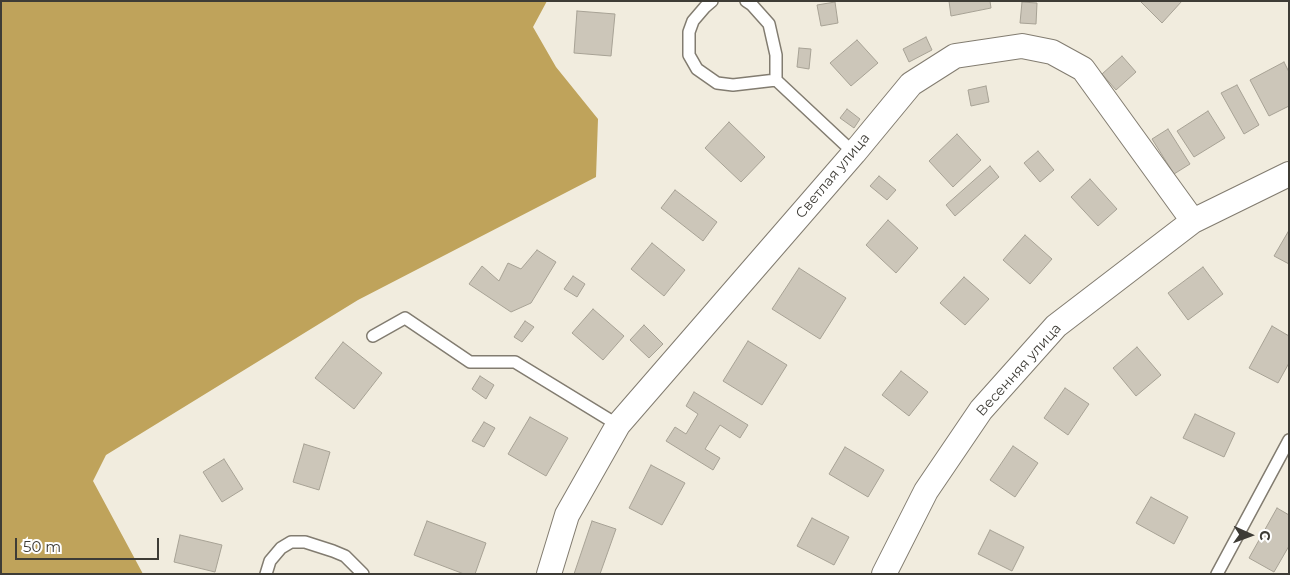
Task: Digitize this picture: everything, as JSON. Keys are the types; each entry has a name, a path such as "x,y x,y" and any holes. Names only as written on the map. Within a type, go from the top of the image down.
{"street":[{"name":"Светлая улица","path":"549,574 567,515 618,425 854,153 911,84 955,56 1022,46 1052,52 1083,69 1193,221"},
{"name":"Весенняя улица","path":"884,574 926,491 988,403 1056,326 1193,221 1289,174"}],"lane":[{"path":"712,1 705,6 692,22 689,32 689,55 697,69 717,82 733,86 776,80"},
{"path":"746,1 752,5 768,24 776,55 776,80 854,153"},
{"path":"373,336 405,318 470,362 515,362 618,425"},
{"path":"1217,574 1289,440"},
{"path":"266,574 270,561 281,548 291,542 305,542 345,556 363,574"}],"shaded area":[{"path":"1,1 547,1 533,27 556,67 598,119 596,177 358,300 106,455 93,481 143,574 1,574"}],"building":[{"path":"949,1 990,1 991,8 951,16"},
{"path":"1140,1 1182,1 1162,23"},
{"path":"835,2 838,23 821,26 817,5"},
{"path":"1022,2 1037,3 1036,24 1020,23"},
{"path":"577,11 615,14 611,56 574,53"},
{"path":"926,37 932,50 909,62 903,49"},
{"path":"857,40 878,63 851,86 830,63"},
{"path":"799,48 811,49 809,69 797,67"},
{"path":"1122,56 1136,72 1116,90 1102,74"},
{"path":"1284,62 1289,72 1289,106 1269,116 1250,80"},
{"path":"1237,85 1259,125 1244,134 1221,93"},
{"path":"986,86 989,102 971,106 968,90"},
{"path":"847,109 860,119 854,128 840,118"},
{"path":"1208,111 1225,138 1194,157 1177,131"},
{"path":"729,122 765,157 741,182 705,148"},
{"path":"1168,129 1190,164 1174,174 1152,139"},
{"path":"957,134 981,160 953,187 929,161"},
{"path":"1038,151 1054,170 1040,182 1024,163"},
{"path":"990,166 999,177 955,216 946,205"},
{"path":"879,176 896,190 887,200 870,186"},
{"path":"1090,179 1117,209 1098,226 1071,197"},
{"path":"675,190 717,222 703,241 661,208"},
{"path":"888,220 918,248 896,273 866,245"},
{"path":"1289,232 1289,264 1274,256"},
{"path":"1025,235 1052,259 1030,284 1003,260"},
{"path":"652,243 685,270 664,296 631,269"},
{"path":"537,250 556,262 531,303 511,312 469,284 482,266 499,281 508,263 521,269"},
{"path":"1203,267 1223,294 1188,320 1168,293"},
{"path":"799,268 846,298 820,339 772,309"},
{"path":"573,276 585,284 577,297 564,289"},
{"path":"964,277 989,299 965,325 940,303"},
{"path":"593,309 624,336 603,360 572,333"},
{"path":"525,321 534,327 522,342 514,337"},
{"path":"644,325 663,344 649,358 630,340"},
{"path":"1272,326 1289,336 1289,363 1278,383 1249,368"},
{"path":"748,341 787,365 762,405 723,381"},
{"path":"343,342 382,373 354,409 315,378"},
{"path":"1137,347 1161,375 1136,396 1113,368"},
{"path":"901,371 928,392 909,416 882,395"},
{"path":"480,376 494,385 486,399 472,389"},
{"path":"1065,388 1089,404 1068,435 1044,418"},
{"path":"694,392 748,425 740,438 720,425 705,449 720,458 713,470 666,441 675,427 686,434 698,414 686,406"},
{"path":"1195,414 1235,433 1224,457 1183,438"},
{"path":"530,417 568,438 546,476 508,454"},
{"path":"484,422 495,428 484,447 472,441"},
{"path":"304,444 330,452 319,490 293,482"},
{"path":"1013,446 1038,463 1015,497 990,480"},
{"path":"845,447 884,470 868,497 829,474"},
{"path":"224,459 243,489 222,502 203,472"},
{"path":"651,465 685,483 662,525 629,508"},
{"path":"1151,497 1188,517 1174,544 1136,523"},
{"path":"1277,508 1289,515 1289,546 1274,572 1249,558"},
{"path":"812,518 849,537 834,565 797,546"},
{"path":"427,521 486,543 475,574 464,574 414,555"},
{"path":"592,521 616,529 600,574 574,574"},
{"path":"990,530 1024,547 1012,571 978,554"},
{"path":"180,535 222,545 215,572 174,562"}]}
